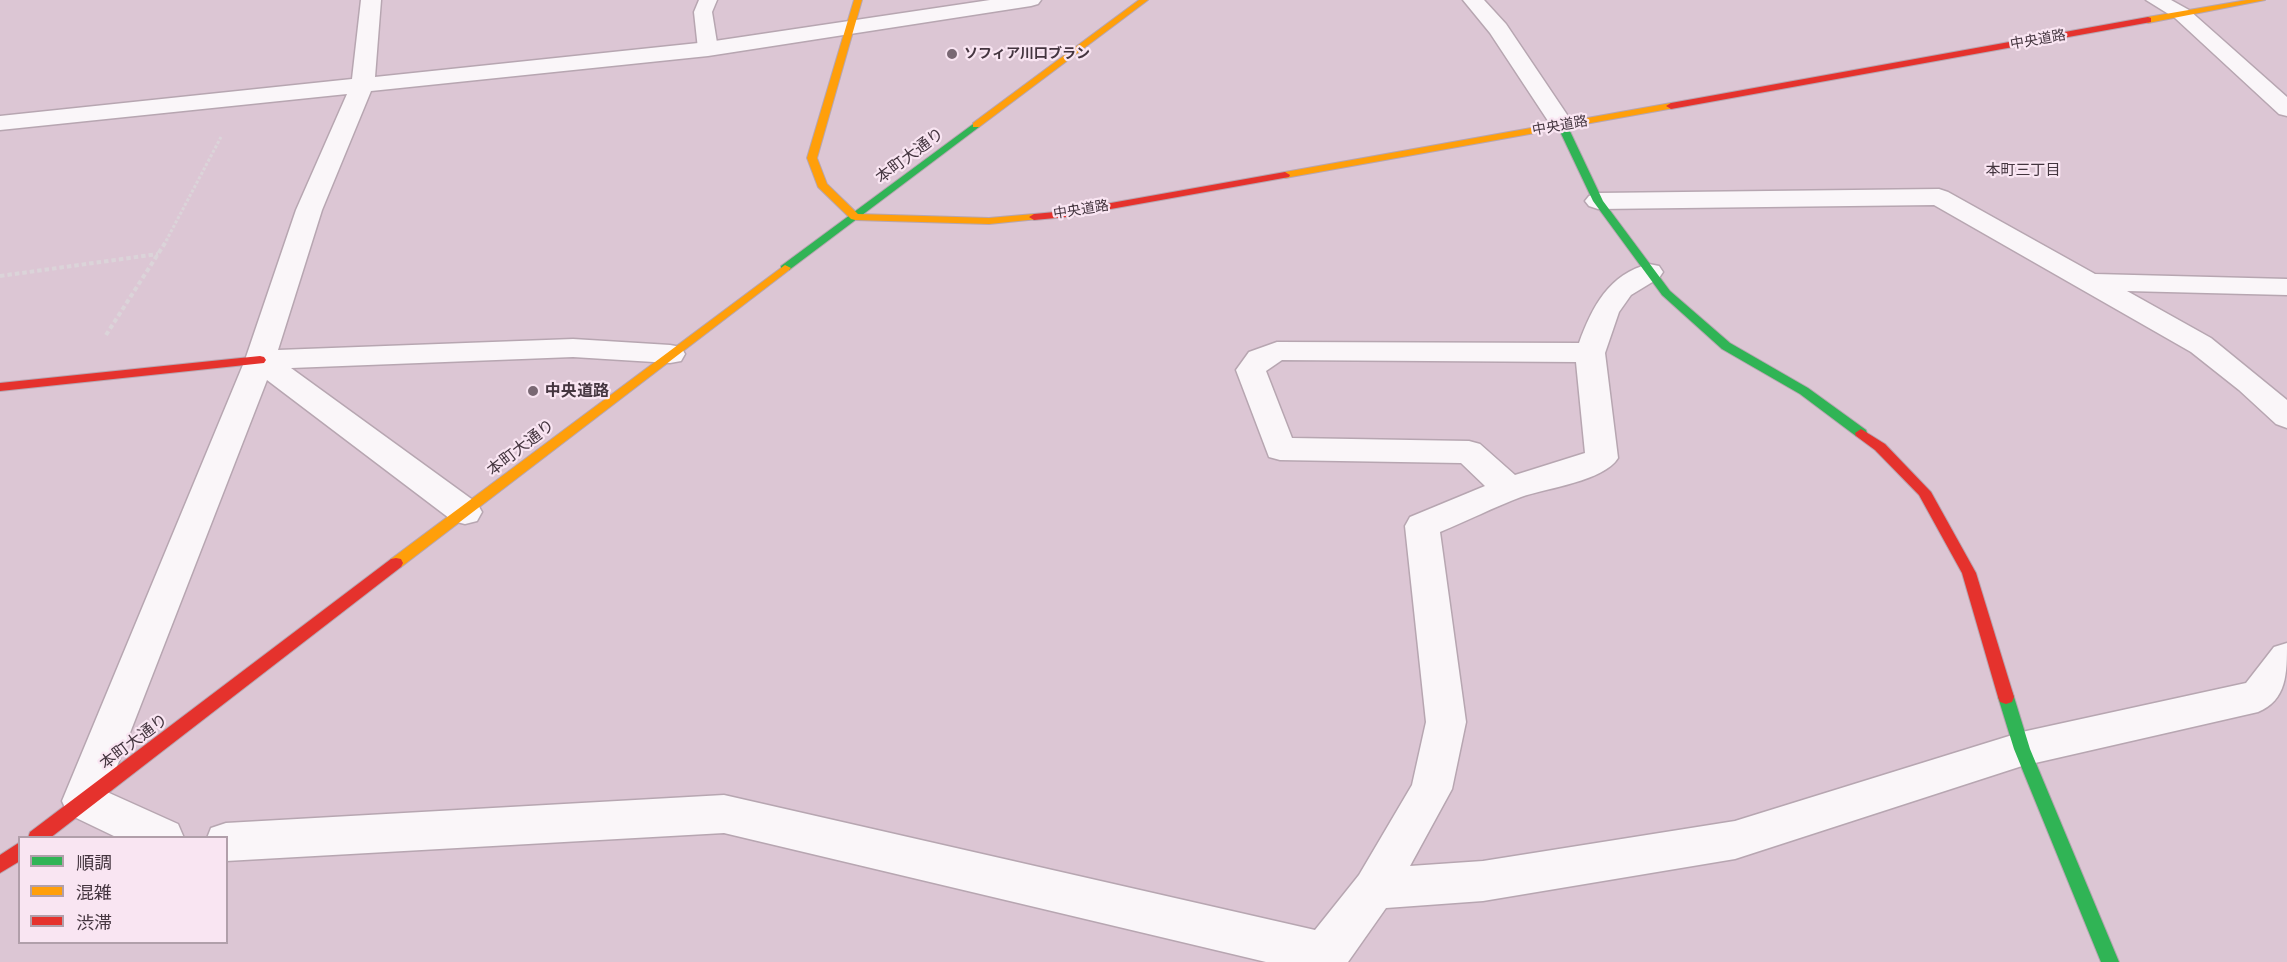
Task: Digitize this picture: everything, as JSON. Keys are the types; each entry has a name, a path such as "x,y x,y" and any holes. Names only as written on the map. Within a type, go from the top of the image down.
{"main road":[{"path":"855,217 822,185 812,158 858,0"},
{"name":"本町大通り","path":"37,836 670,354 1144,0"},
{"name":"中央道路","path":"855,217 989,221 1066,214 2261,0"},
{"path":"1562,125 1598,201 1666,293 1726,346 1804,391 1880,447 1924,492 1969,573 2022,749 2110,962"},
{"path":"0,387 260,360"},
{"path":"0,865 18,852"}],"street":[{"path":"162,836 83,801 260,360 309,210 363,84 371,0"},
{"path":"0,123 708,49 1031,0"},
{"path":"1473,0 1498,29 1562,125"},
{"path":"2156,0 2182,15 2287,109"},
{"path":"1598,201 1939,197 2200,345 2250,383 2287,417"},
{"path":"228,842 724,814 1324,958 1374,889 1432,789 1446,722 1422,526 1509,489 1587,466 1602,458 1590,353 1605,311 1621,290 1649,272"},
{"path":"2084,281 2287,287"},
{"path":"260,360 573,348 670,354"},
{"path":"1509,489 1469,452 1281,449 1251,370 1260,359 1276,351 1590,353"},
{"path":"260,360 465,512"},
{"path":"1374,889 1483,881 1736,840 2022,749 2258,696 2287,658"}],"lane":[{"path":"708,0 703,12 708,49"}],"path":[{"path":"77,379 159,254 226,128"},
{"path":"0,276 159,254"}],"traffic: fast":[{"path":"785,268 976,125"},
{"path":"1562,125 1598,201 1666,293 1726,346 1804,391 1861,433"},
{"path":"2006,697 2022,749 2110,962"}],"traffic: slow":[{"path":"858,0 812,158 822,185 855,217 989,221 1034,217"},
{"path":"976,125 1144,0"},
{"path":"2148,20 2261,0"},
{"path":"1285,175 1671,106"},
{"path":"396,563 785,268"}],"traffic: jam":[{"path":"1671,106 2148,20"},
{"path":"1034,217 1066,214 1285,175"},
{"path":"0,387 260,360"},
{"path":"1861,433 1880,447 1924,492 1969,573 2006,697"},
{"path":"39,836 396,563"},
{"path":"0,865 18,852"}],"place":[{"name":"ソフィア川口ブラン","path":"952,54"},
{"name":"中央道路","path":"533,391"}],"district":[{"name":"本町三丁目","path":"2023,171"}]}
